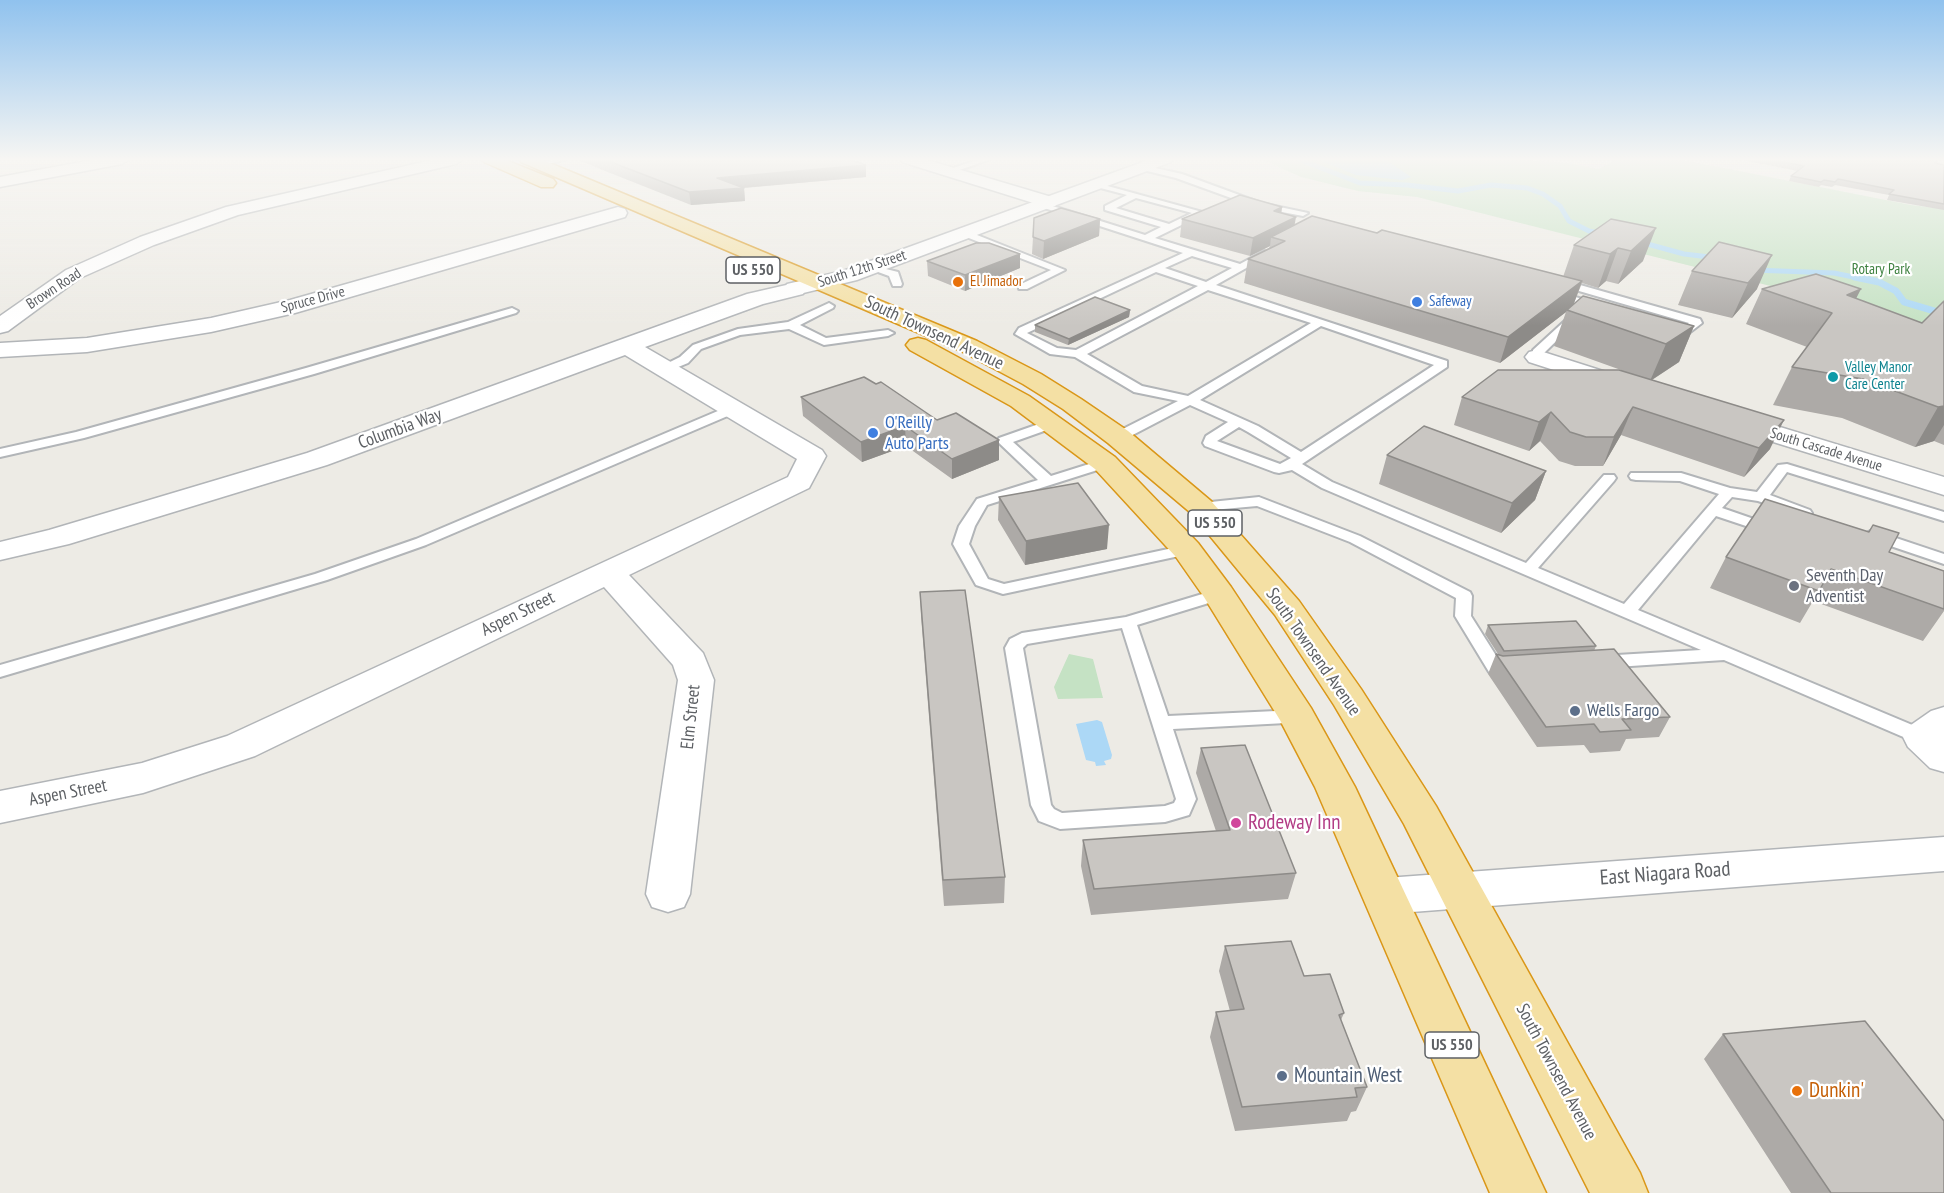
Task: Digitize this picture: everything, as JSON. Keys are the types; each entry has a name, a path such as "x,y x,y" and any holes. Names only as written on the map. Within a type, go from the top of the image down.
{"highway":[{"name":"South Townsend Avenue","path":"622,215 816,292 969,346 1032,378 1112,450 1219,594 1298,717 1335,787 1386,896 1518,1193"},
{"name":"South Townsend Avenue","path":"655,215 816,292 888,333 921,347 985,381 1053,423 1112,450 1201,507 1287,608 1348,698 1415,807 1620,1193"}],"street":[{"name":"Brown Road","path":"0,326 73,274 147,241 222,215"},
{"name":"Spruce Drive","path":"0,350 87,345 211,325 295,306 612,215"},
{"name":"South 12th Street","path":"816,292 843,278 1013,215"},
{"name":"Columbia Way","path":"0,551 58,537 317,459 755,299 816,292"},
{"name":"Aspen Street","path":"0,807 143,778 241,746 799,482 812,456 732,409 673,364 627,346"},
{"path":"1537,357 1635,390"},
{"name":"South Cascade Avenue","path":"1715,415 1944,486"},
{"name":"Elm Street","path":"607,571 690,661 696,680 668,894"},
{"name":"East Niagara Road","path":"1386,896 1944,854"}],"lane":[{"path":"1079,215 1239,267"},
{"path":"1130,215 1170,227"},
{"path":"1146,238 1197,215"},
{"path":"964,233 1060,270 1023,287"},
{"path":"1078,354 1277,248"},
{"path":"1192,252 1023,330 1022,333 1054,351 1078,354 1138,390 1190,400 1238,422 1297,461 1328,485 1727,655 1937,738"},
{"path":"874,267 894,274 897,284"},
{"path":"1156,269 1443,364 1297,461 1279,469 1210,443 1211,439 1238,422"},
{"path":"1557,282 1696,321 1678,338 1668,337"},
{"path":"791,325 816,292"},
{"path":"1537,357 1537,353 1588,306 1587,303 1548,292"},
{"path":"0,453 79,435 310,371 512,311"},
{"path":"1580,313 1592,316"},
{"path":"1187,550 1003,589 982,582 961,544 967,525 982,502 1047,480 1112,450 1320,322"},
{"path":"673,364 697,346 738,332 791,325 824,342 888,333"},
{"path":"0,671 253,598 421,542 732,409"},
{"path":"1047,480 1004,441 1053,423"},
{"path":"1761,498 1782,468 1787,468 1944,517"},
{"path":"1636,476 1681,477 1728,492 1761,498 1815,516"},
{"path":"1528,570 1609,478"},
{"path":"1627,612 1728,492"},
{"path":"1201,507 1259,501 1355,539 1464,596 1463,616 1495,668 1530,666"},
{"path":"1713,510 1785,535"},
{"path":"1858,530 1944,559"},
{"path":"1128,622 1163,723 1186,799 1182,809 1165,814 1060,821 1046,815 1041,805 1014,648 1016,643 1022,639 1128,622 1219,594"},
{"path":"1588,663 1727,655"},
{"path":"1163,723 1298,717"}],"green space":[{"name":"Rotary Park","path":"1487,215 1944,215 1944,333 1842,304"},
{"path":"1069,654 1093,659 1103,698 1058,699 1054,687"}],"water":[{"path":"1097,720 1102,722 1112,755 1111,759 1104,761 1106,765 1096,766 1095,762 1086,760 1076,724"}],"building":[{"path":"1043,215 1085,215 1100,219 1044,241 1033,237 1034,218"},
{"path":"1192,215 1287,215 1296,217 1253,238 1182,219"},
{"path":"1312,216 1377,233 1382,230 1582,281 1508,337 1248,259 1285,241 1271,237"},
{"path":"1611,219 1656,228 1631,251 1618,248 1610,254 1574,245"},
{"path":"1719,242 1772,255 1748,283 1692,271"},
{"path":"976,243 989,243 1020,254 965,275 927,261"},
{"path":"1816,274 1861,289 1847,295 1922,323 1944,301 1944,406 1938,407 1863,379 1792,367 1832,313 1762,289"},
{"path":"1583,296 1694,326 1666,344 1567,310"},
{"path":"1095,297 1130,310 1069,339 1035,325"},
{"path":"1498,370 1619,370 1784,420 1759,448 1633,407 1614,437 1586,437 1570,432 1551,412 1539,422 1462,397"},
{"path":"864,377 876,384 881,382 937,420 956,413 999,440 952,459 905,426 861,442 801,397"},
{"path":"1424,426 1546,471 1512,503 1387,455"},
{"path":"1078,483 1109,525 1026,541 999,497"},
{"path":"1765,499 1869,532 1873,525 1899,533 1889,552 1944,571 1944,609 1831,569 1819,591 1726,557"},
{"path":"965,590 1005,877 943,880 920,592"},
{"path":"1576,621 1596,646 1504,651 1488,625"},
{"path":"1614,649 1670,717 1622,719 1631,730 1600,732 1594,724 1546,727 1496,654 1503,656"},
{"path":"1245,745 1296,873 1094,889 1083,840 1230,830 1201,748"},
{"name":"Mountain West","path":"1291,941 1304,976 1330,974 1344,1013 1339,1015 1367,1087 1355,1088 1357,1097 1242,1107 1216,1012 1244,1009 1225,946"},
{"path":"1865,1021 1944,1121 1944,1193 1831,1193 1723,1034"}],"waterway":[{"path":"1565,215 1569,221 1589,231 1603,234"},
{"path":"1640,242 1684,254 1718,258"},
{"path":"1753,270 1834,273 1863,279"},
{"path":"1855,277 1879,282 1896,291 1904,302 1944,314"}],"place":[{"name":"El Jimador","path":"958,282"},
{"name":"Safeway","path":"1417,302"},
{"name":"Valley Manor Care Center","path":"1833,377"},
{"name":"O'Reilly Auto Parts","path":"873,433"},
{"name":"Seventh Day Adventist","path":"1794,586"},
{"name":"Wells Fargo","path":"1575,711"},
{"name":"Rodeway Inn","path":"1236,823"},
{"name":"Mountain West","path":"1282,1076"},
{"name":"Dunkin'","path":"1797,1091"}]}
